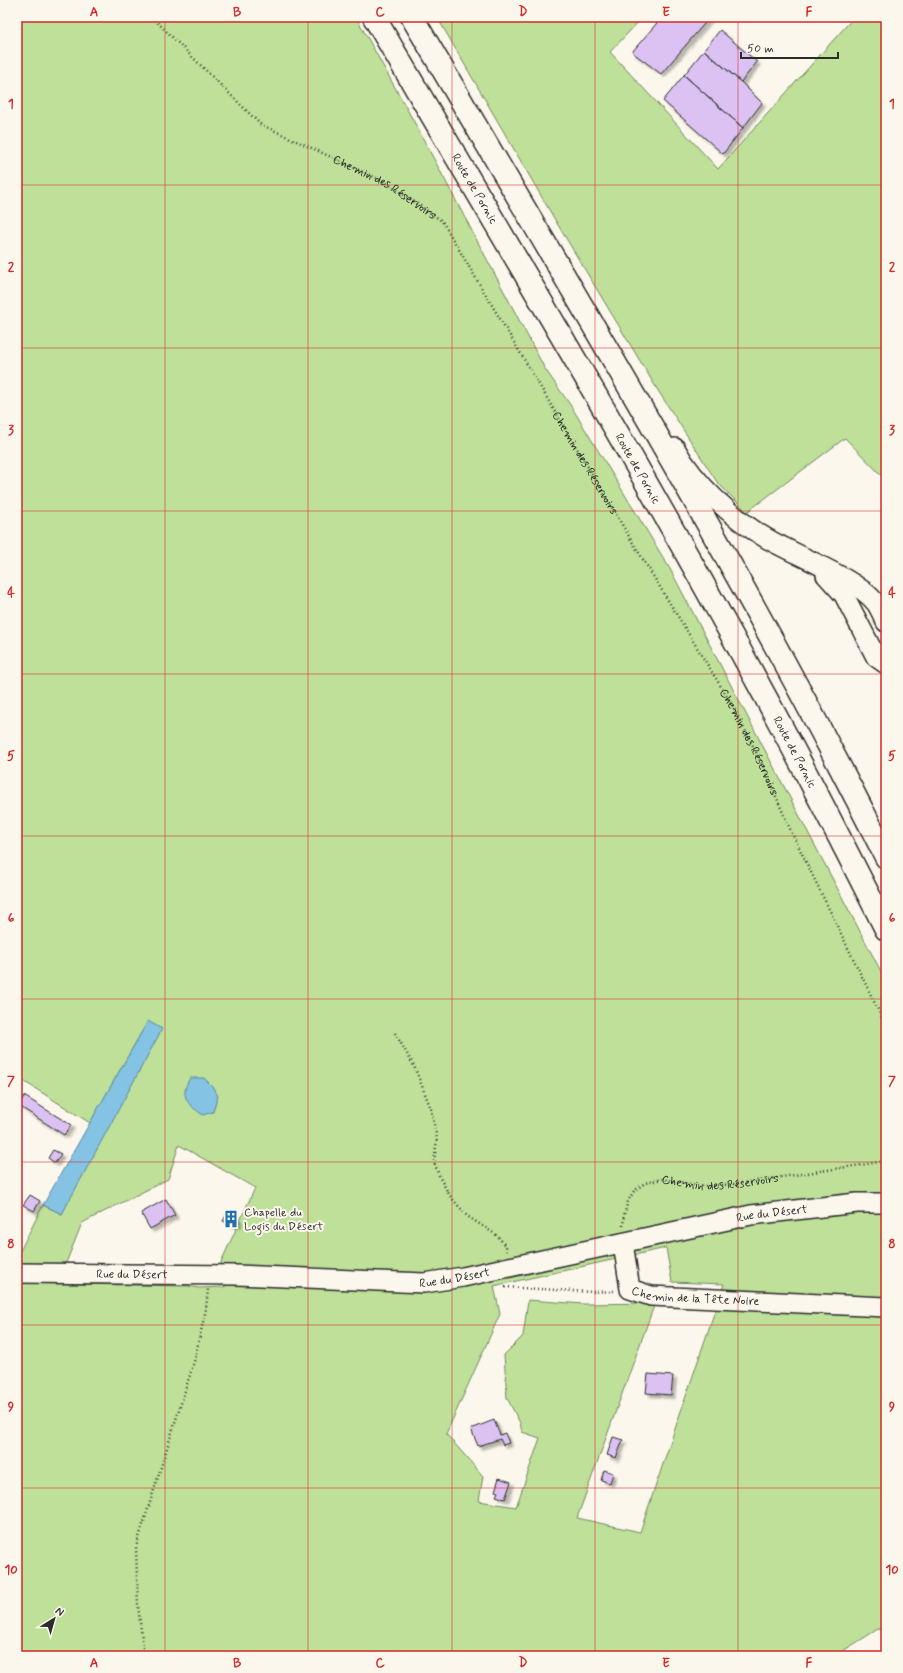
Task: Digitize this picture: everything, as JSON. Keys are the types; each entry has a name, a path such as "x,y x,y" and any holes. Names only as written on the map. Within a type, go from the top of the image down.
{"highway":[{"name":"Route de Pornic","path":"374,17 610,421 714,603 805,770 886,929"},
{"path":"412,17 620,373 782,659 886,857"}],"street":[{"path":"620,373 642,390 683,463 738,519 765,537 863,591 876,603 886,622"},
{"path":"818,565 844,595 876,657 886,664"},
{"name":"Rue du Désert","path":"17,1273 209,1275 424,1283 440,1282 751,1215 857,1203 886,1203"},
{"path":"624,1243 630,1289"},
{"name":"Chemin de la Tête Noire","path":"630,1289 650,1296 886,1307"}],"path":[{"name":"Chemin des Réservoirs","path":"152,17 260,124 387,183 442,221 633,543 734,708 763,766 790,829 886,1026"},
{"path":"395,1033 414,1066 431,1109 437,1139 434,1162 440,1178 450,1196 467,1216 498,1236 506,1248 510,1267"},
{"name":"Chemin des Réservoirs","path":"624,1243 624,1215 628,1201 634,1191 645,1183 662,1179 703,1186 736,1184 886,1161"},
{"path":"144,1656 138,1605 136,1546 194,1362 206,1309 209,1275"},
{"name":"Chemin de la Tête Noire","path":"505,1287 592,1292 630,1289"}],"green space":[{"path":"17,17 356,17 418,129 545,369 571,406 670,569 886,981 886,1631 878,1629 835,1656 17,1656 17,1283 188,1286 199,1288 225,1287 221,1262 255,1188 179,1145 168,1179 82,1223 64,1268 17,1265 17,1257 43,1205 62,1214 148,1021 90,1123 17,1077","holes":["666,1248 672,1282 724,1284 640,1532 577,1518 655,1303 584,1304 528,1300 523,1336 504,1355 507,1398 520,1423 522,1432 540,1438 516,1507 479,1501 483,1476 446,1434 500,1314 494,1286"]},
{"path":"437,17 643,17 610,52 718,169 854,17 886,17 886,480 845,438 747,512 717,482 657,389 558,225"}],"water":[{"path":"148,1021 162,1029 62,1214 43,1205"},
{"path":"190,1078 204,1078 212,1086 218,1096 213,1112 203,1115 186,1099 185,1090"}],"building":[{"path":"662,17 710,17 661,74 632,52"},
{"path":"720,30 757,62 741,82 704,50"},
{"path":"704,50 741,82 762,103 743,128 684,75"},
{"path":"684,75 743,128 723,154 663,101"},
{"path":"24,1096 71,1125 64,1135 19,1106"},
{"path":"53,1150 61,1154 55,1163 48,1158"},
{"path":"30,1195 40,1201 34,1211 23,1205"},
{"path":"166,1199 175,1215 150,1229 141,1213"},
{"name":"Chapelle du Logis du Désert","path":"228,1212 238,1218 238,1224 232,1225 223,1221"},
{"path":"648,1374 673,1376 671,1395 646,1393"},
{"path":"494,1420 500,1435 505,1433 509,1443 503,1445 500,1439 478,1446 471,1429"},
{"path":"613,1437 623,1440 616,1458 607,1455"},
{"path":"604,1470 613,1473 610,1483 601,1480"},
{"path":"499,1478 511,1482 505,1499 496,1496 498,1492 495,1491"}],"place":[{"name":"Chapelle du Logis du Désert","path":"231,1219"}]}
